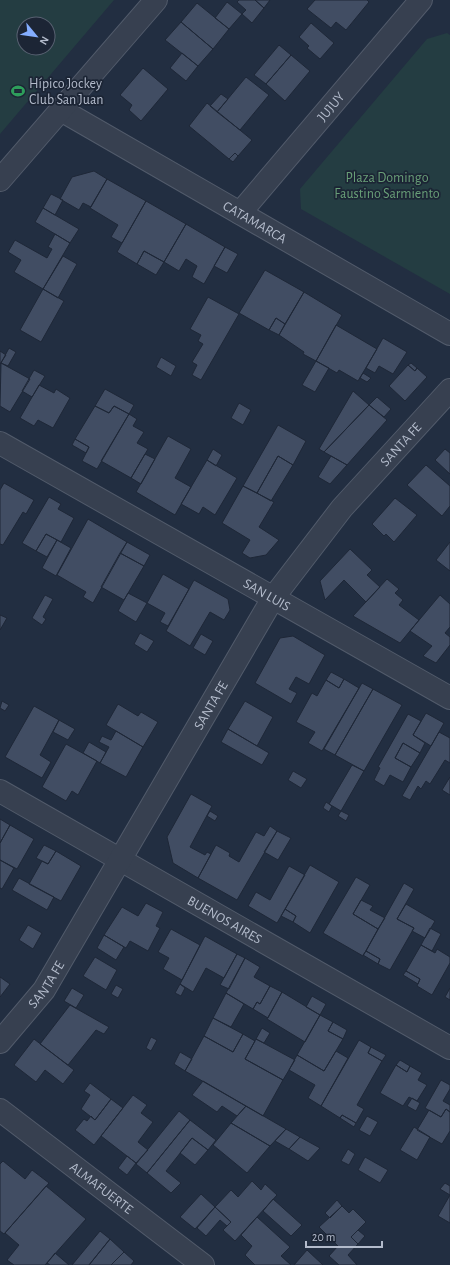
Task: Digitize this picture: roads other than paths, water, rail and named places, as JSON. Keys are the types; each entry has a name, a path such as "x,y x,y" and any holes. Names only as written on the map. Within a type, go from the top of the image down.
{"street":[{"path":"0,180 156,0"},
{"name":"JUJUY","path":"240,213 421,0"},
{"name":"CATAMARCA","path":"60,110 450,334"},
{"name":"SANTA FE","path":"0,1042 44,990 273,598 342,508 450,390"},
{"name":"SAN LUIS","path":"0,443 450,698"},
{"name":"BUENOS AIRES","path":"0,791 450,1048"},
{"name":"ALMAFUERTE","path":"0,1110 203,1265"}],"place":[{"name":"Hípico Jockey Club San Juan","path":"18,91"}],"park label":[{"name":"Plaza Domingo Faustino Sarmiento","path":"387,186"}]}
